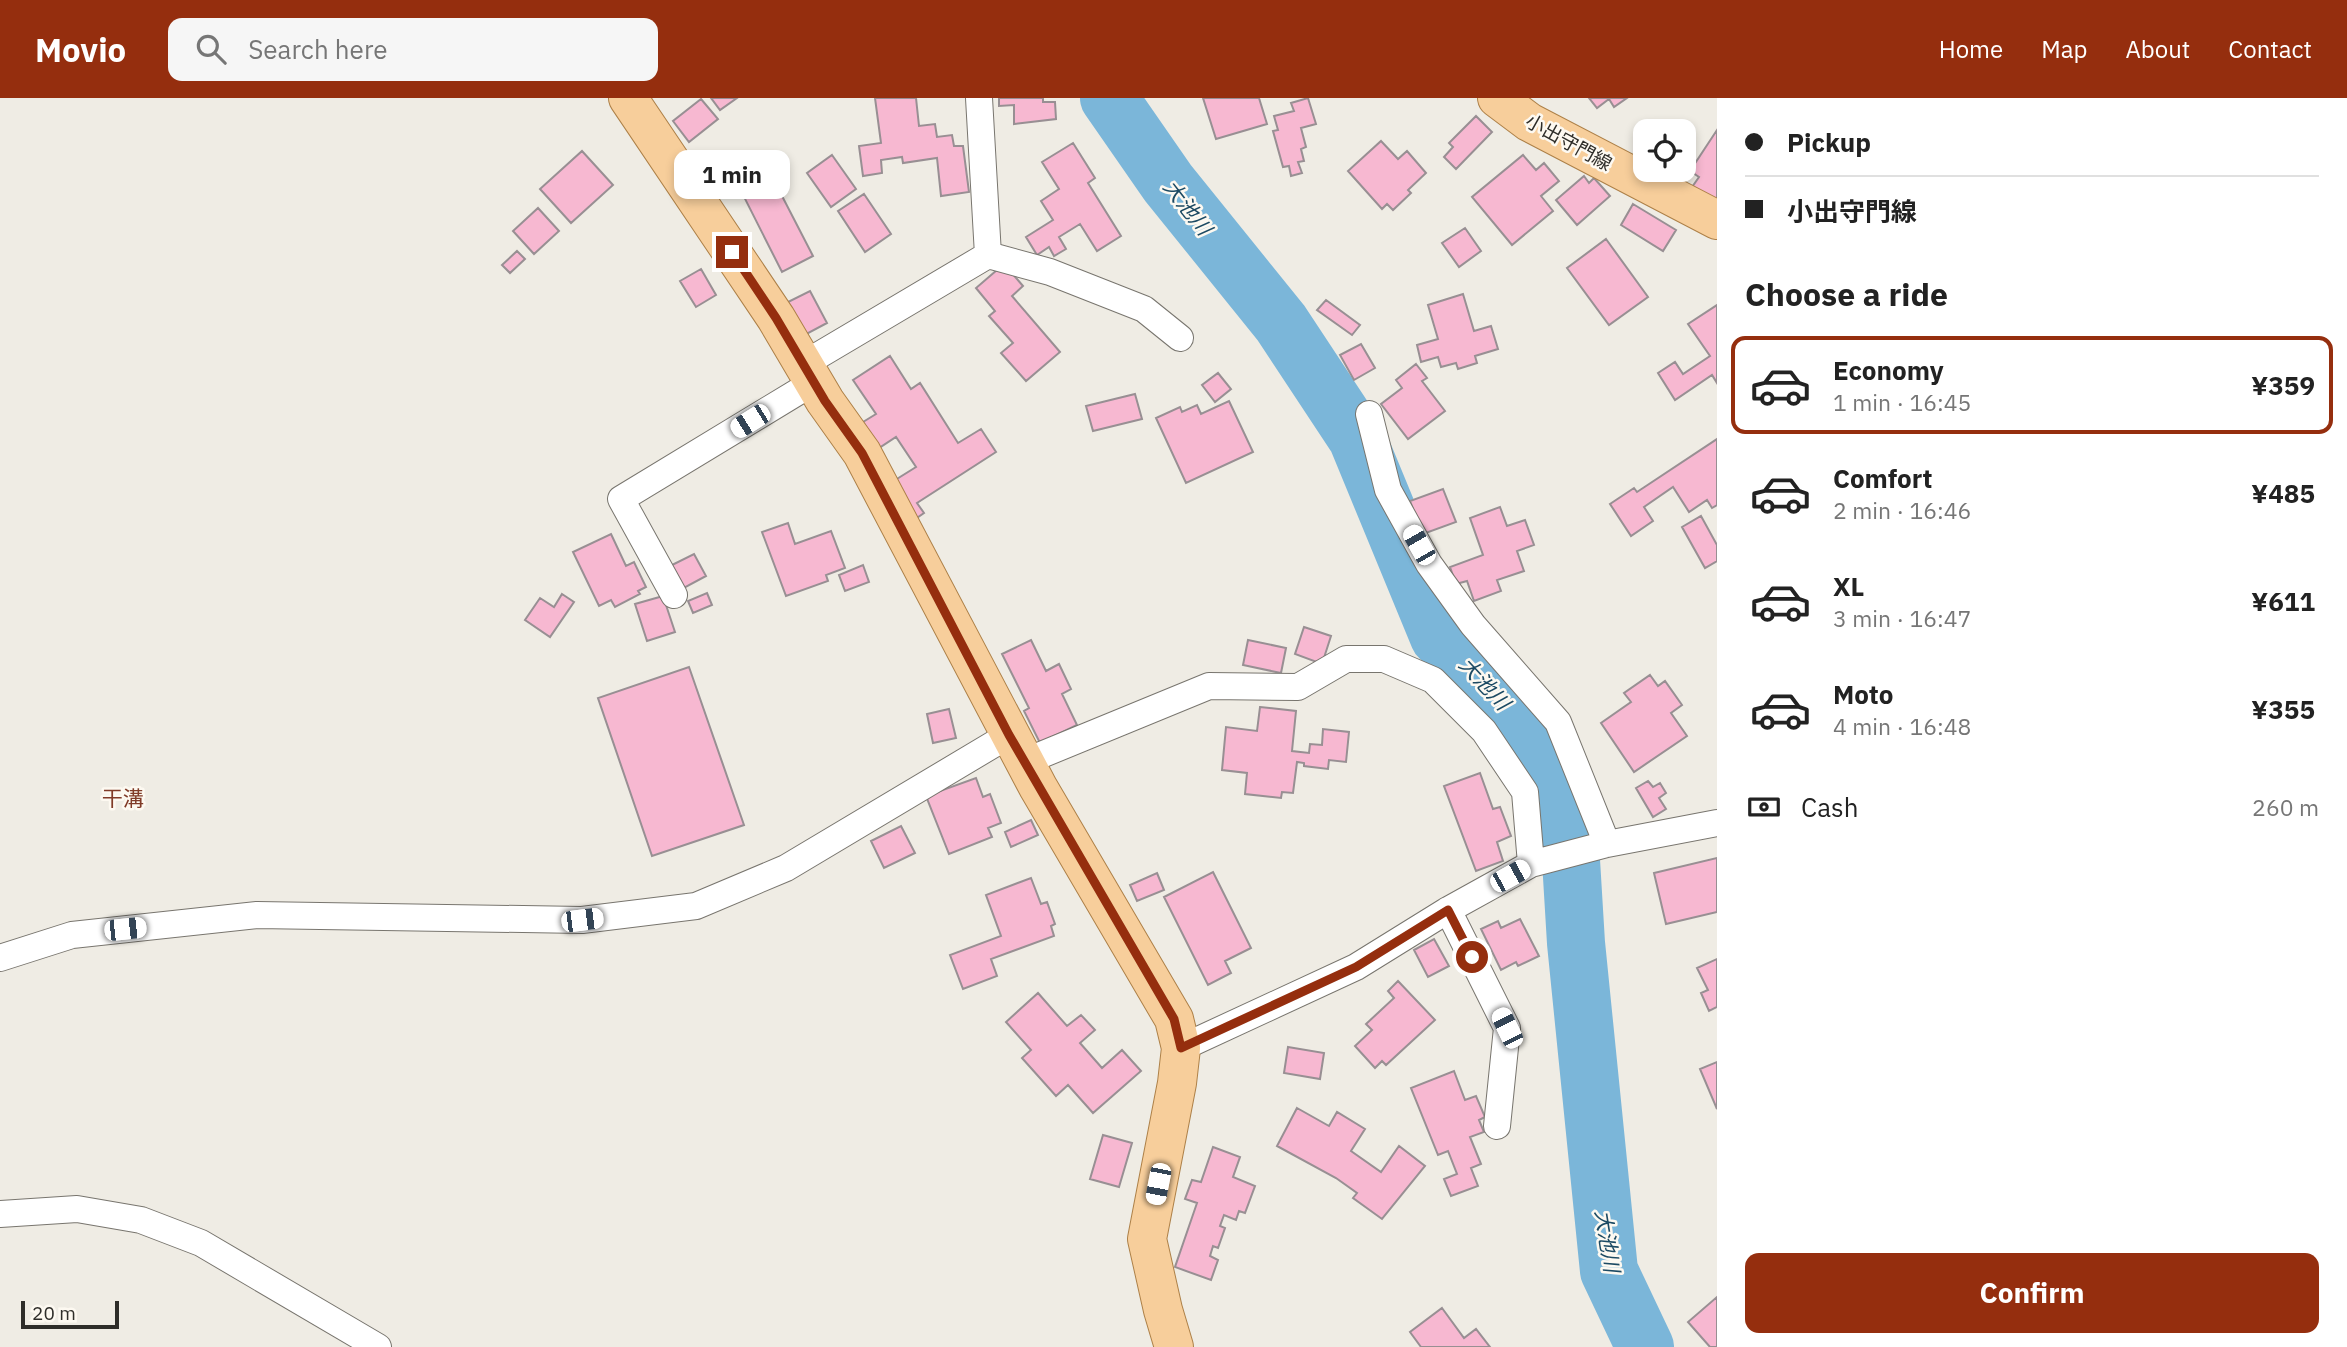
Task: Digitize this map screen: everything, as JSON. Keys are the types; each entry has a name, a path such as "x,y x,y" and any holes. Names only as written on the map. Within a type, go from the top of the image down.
{"main road":[{"path":"628,98 776,318 862,453 1017,748 1174,1019 1181,1048 1175,1094 1147,1239 1174,1347"},
{"name":"小出守門線","path":"1497,98 1529,122 1717,220"}],"street":[{"path":"979,98 988,255"},
{"path":"674,596 621,499 988,255 1050,272 1144,309 1180,338"},
{"path":"1369,414 1388,490 1430,564 1473,625 1558,722 1607,844"},
{"path":"0,958 72,935 257,915 582,920 696,906 786,868 1017,748 1209,686 1298,687 1346,659 1384,659 1433,680 1483,731 1525,792 1531,864"},
{"path":"1181,1048 1356,967 1448,910 1531,864 1607,844 1717,823"},
{"path":"1448,910 1507,1028 1497,1126"},
{"path":"0,1214 77,1209 141,1220 201,1243 378,1347"}],"building":[{"path":"711,98 737,98 720,110"},
{"path":"875,98 916,98 919,126 935,124 937,137 952,135 954,146 963,146 969,192 941,196 937,158 903,163 902,157 881,160 882,173 863,176 859,146 881,143"},
{"path":"999,98 1043,98 1043,102 1055,102 1056,119 1014,124 1014,105 999,106"},
{"path":"1203,98 1259,98 1267,124 1216,139"},
{"path":"1308,98 1316,124 1301,128 1306,147 1301,149 1304,161 1298,162 1302,173 1291,176 1289,166 1283,167 1273,131 1278,130 1274,116 1294,111 1291,103"},
{"path":"1589,98 1627,98 1614,107 1609,99 1597,108"},
{"path":"701,99 718,119 689,142 673,121"},
{"path":"1476,116 1492,132 1456,169 1444,157 1453,147 1449,143"},
{"path":"1717,130 1717,208 1690,190 1699,177 1696,175 1696,162"},
{"path":"1381,141 1398,159 1407,151 1426,173 1408,190 1411,193 1393,210 1387,204 1382,209 1348,171"},
{"path":"1073,143 1095,178 1088,183 1121,236 1097,251 1080,224 1059,237 1066,249 1054,256 1049,247 1037,255 1026,237 1053,220 1041,201 1059,189 1042,162"},
{"path":"582,151 613,185 571,223 540,189"},
{"path":"832,155 856,189 831,207 807,173"},
{"path":"1523,155 1536,170 1544,163 1559,181 1541,196 1553,211 1512,245 1472,197"},
{"path":"765,163 813,256 782,272 735,179"},
{"path":"1584,176 1589,183 1594,178 1610,196 1577,225 1556,200"},
{"path":"864,194 891,234 865,252 838,211"},
{"path":"1633,204 1676,230 1663,251 1621,225"},
{"path":"538,208 559,231 534,254 513,231"},
{"path":"1465,228 1481,251 1459,267 1442,243"},
{"path":"1606,239 1648,297 1609,325 1567,268"},
{"path":"517,251 525,259 510,273 502,265"},
{"path":"1004,264 1023,286 1012,296 1060,352 1026,381 1001,353 1013,343 989,316 995,311 976,288"},
{"path":"701,269 716,295 696,307 680,281"},
{"path":"810,291 827,323 799,338 782,305"},
{"path":"1463,294 1474,331 1491,326 1498,349 1475,356 1477,363 1458,369 1456,363 1441,367 1438,357 1421,362 1417,345 1438,339 1428,305"},
{"path":"1326,300 1360,325 1352,335 1317,310"},
{"path":"1717,305 1717,383 1712,375 1675,400 1658,373 1675,362 1683,374 1710,356 1688,324"},
{"path":"1361,344 1375,368 1354,380 1340,355"},
{"path":"890,356 911,389 920,383 958,443 981,429 996,452 917,503 924,513 908,524 884,487 916,467 896,437 879,448 863,422 876,414 853,380"},
{"path":"1416,364 1427,378 1422,381 1445,411 1408,439 1381,404 1402,388 1396,380"},
{"path":"1218,373 1231,389 1215,402 1202,385"},
{"path":"1135,394 1142,419 1093,431 1086,406"},
{"path":"1229,401 1253,452 1186,483 1156,418 1180,407 1182,412 1197,405 1201,414"},
{"path":"1717,439 1717,505 1712,508 1707,500 1689,512 1673,487 1644,507 1653,521 1631,536 1610,504 1634,488 1637,492"},
{"path":"1443,489 1456,522 1423,534 1410,501"},
{"path":"1500,507 1507,526 1525,520 1534,545 1517,551 1524,571 1497,580 1501,591 1474,601 1467,581 1456,584 1450,567 1483,555 1470,518"},
{"path":"1701,516 1717,545 1717,561 1705,568 1682,527"},
{"path":"788,523 795,544 831,531 845,568 826,575 828,581 786,596 762,532"},
{"path":"611,534 626,566 634,562 646,587 638,591 640,594 615,607 611,600 599,606 573,552"},
{"path":"694,554 706,576 682,589 670,566"},
{"path":"863,565 869,582 845,591 839,575"},
{"path":"707,593 712,605 693,613 688,601"},
{"path":"562,594 574,602 550,637 525,620 540,598 554,607"},
{"path":"663,596 675,632 647,641 635,604"},
{"path":"1304,627 1331,636 1322,664 1295,654"},
{"path":"1031,640 1046,671 1059,664 1071,689 1062,694 1077,725 1040,743 1024,711 1029,708 1002,654"},
{"path":"1248,640 1286,648 1281,673 1243,665"},
{"path":"689,667 744,825 652,856 598,698"},
{"path":"1650,675 1658,686 1665,681 1682,705 1671,713 1687,736 1634,772 1601,723 1631,702 1624,693"},
{"path":"1260,707 1296,711 1292,751 1309,753 1310,744 1322,745 1323,729 1349,732 1346,762 1329,760 1328,769 1304,766 1304,763 1297,762 1293,793 1282,792 1281,798 1245,794 1247,773 1222,770 1226,727 1257,731"},
{"path":"949,709 956,738 933,743 927,714"},
{"path":"1480,773 1493,809 1500,807 1511,836 1497,842 1503,861 1476,871 1444,786"},
{"path":"976,778 983,797 990,794 1001,823 988,828 992,837 949,854 926,796"},
{"path":"1648,781 1653,787 1660,783 1666,793 1659,798 1666,809 1653,817 1636,788"},
{"path":"1031,820 1038,835 1011,847 1005,832"},
{"path":"901,826 915,853 884,868 871,841"},
{"path":"1717,858 1717,912 1666,924 1654,873"},
{"path":"1213,872 1251,948 1225,961 1231,973 1208,985 1164,897"},
{"path":"1157,873 1164,890 1137,901 1130,885"},
{"path":"1031,878 1041,904 1047,902 1055,924 1051,926 1054,936 991,959 997,976 963,989 950,955 1001,936 986,895"},
{"path":"1520,919 1539,956 1518,966 1516,962 1501,970 1481,929 1498,921 1501,928"},
{"path":"1434,939 1449,966 1428,977 1414,950"},
{"path":"1717,959 1717,1007 1709,1011 1701,993 1708,990 1697,968"},
{"path":"1398,981 1435,1020 1386,1065 1382,1061 1375,1068 1355,1046 1372,1030 1366,1024 1394,998 1388,991"},
{"path":"1038,993 1067,1026 1081,1015 1095,1030 1080,1043 1102,1068 1122,1050 1141,1071 1093,1113 1068,1085 1056,1096 1022,1058 1031,1050 1006,1022"},
{"path":"1288,1047 1324,1053 1320,1079 1284,1073"},
{"path":"1717,1062 1717,1109 1700,1069"},
{"path":"1454,1071 1465,1100 1476,1096 1485,1117 1479,1120 1484,1132 1470,1137 1481,1164 1471,1168 1478,1186 1451,1196 1444,1179 1457,1174 1448,1151 1438,1155 1411,1088"},
{"path":"1297,1108 1329,1126 1337,1112 1365,1129 1351,1151 1381,1172 1399,1146 1425,1166 1382,1219 1353,1198 1357,1193 1336,1178 1277,1146"},
{"path":"1103,1135 1132,1143 1119,1187 1090,1179"},
{"path":"1213,1147 1240,1157 1233,1177 1255,1186 1245,1213 1239,1211 1236,1220 1224,1215 1220,1226 1225,1228 1218,1248 1213,1246 1210,1256 1218,1260 1211,1280 1175,1267 1197,1203 1185,1199 1192,1180 1201,1182"},
{"path":"1717,1297 1717,1347 1710,1347 1688,1322"},
{"path":"1442,1308 1464,1338 1476,1329 1490,1347 1421,1347 1410,1332"}],"waterway":[{"name":"大池川","path":"1109,98 1168,183 1281,323 1357,438 1439,637 1497,689 1567,794 1576,943 1609,1271 1645,1347"}],"district":[{"name":"干溝","path":"123,798"}],"route":[{"path":"732,252 776,318 825,401 862,453 1009,735 1174,1019 1181,1048 1356,967 1448,910 1472,957"}]}
